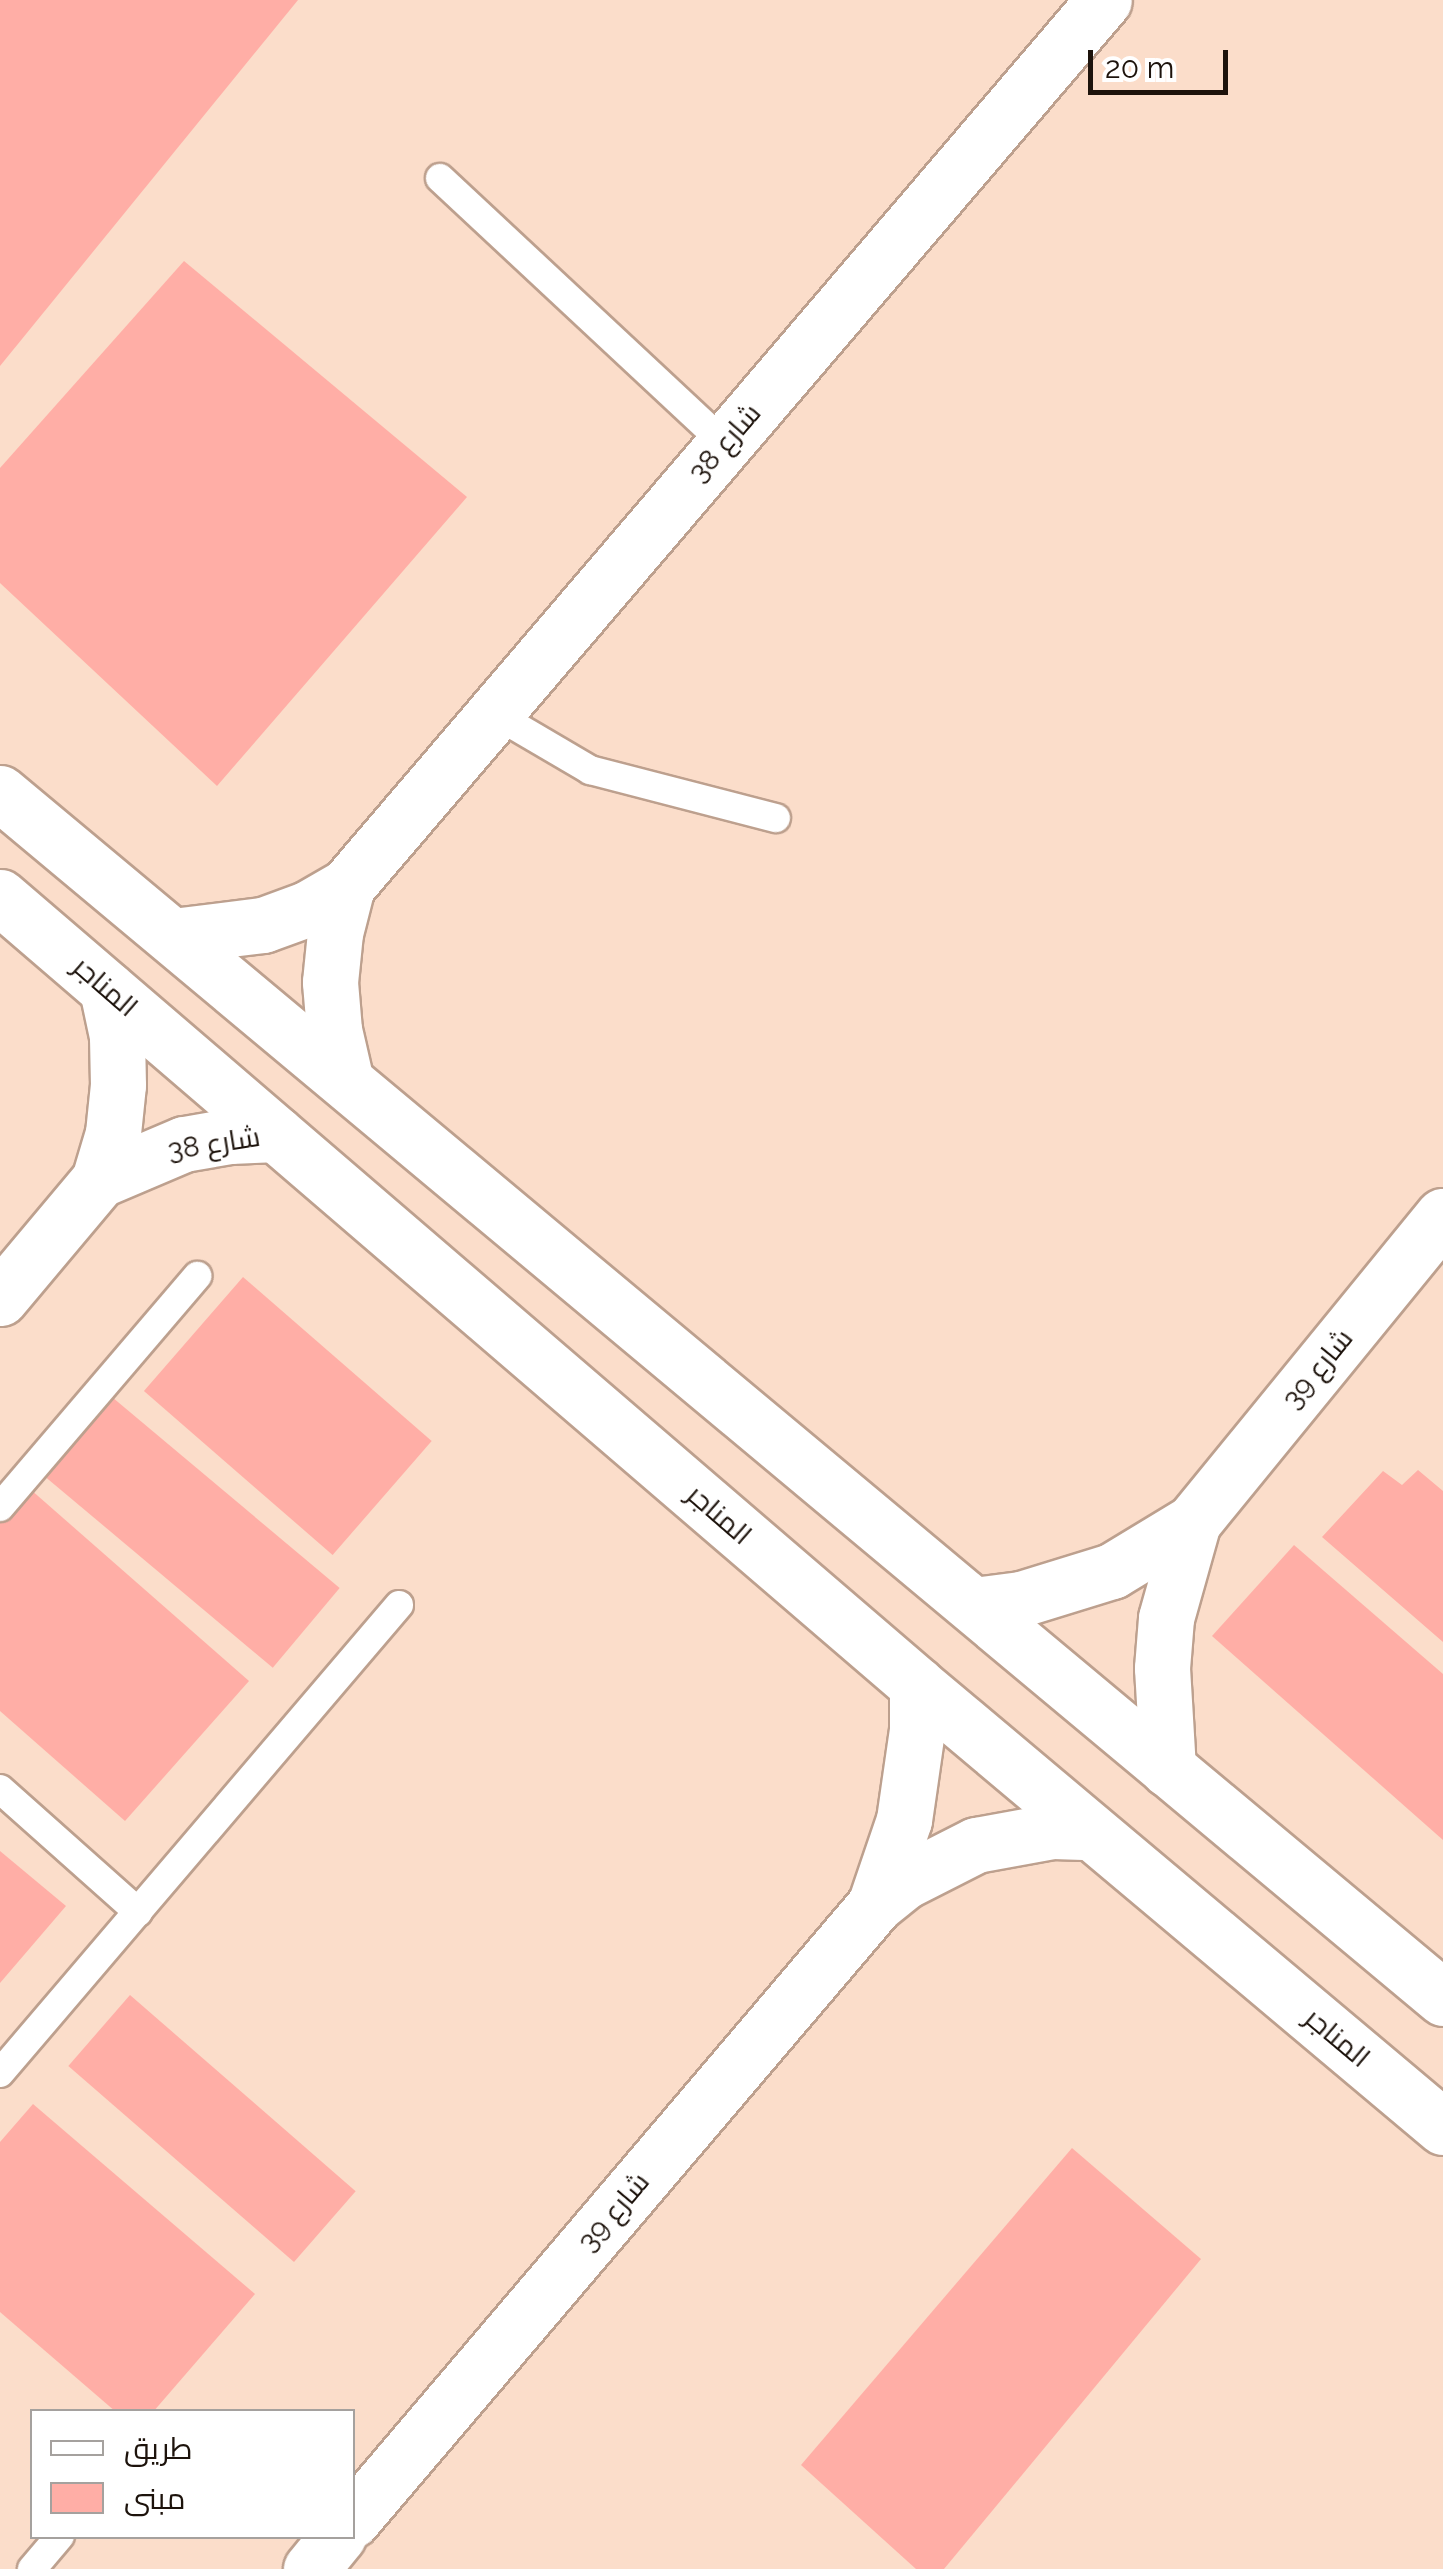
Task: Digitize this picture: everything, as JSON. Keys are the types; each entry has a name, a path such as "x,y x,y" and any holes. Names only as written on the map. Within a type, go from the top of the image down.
{"street":[{"name":"شارع 38","path":"173,936 219,934 263,925 306,909 347,886 1104,0"},
{"path":"0,793 1443,1998"},
{"name":"شارع 38","path":"345,1078 334,1030 330,982 334,933 347,886"},
{"name":"المناجر","path":"0,896 917,1686 1443,2127"},
{"name":"شارع 38","path":"0,1298 99,1180 113,1133 118,1084 116,1036 107,989"},
{"name":"شارع 38","path":"99,1180 184,1144 276,1134"},
{"name":"شارع 39","path":"974,1605 1021,1600 1082,1582 1154,1548 1193,1522 1443,1216"},
{"name":"شارع 39","path":"1168,1770 1162,1668 1166,1618 1193,1522"},
{"name":"شارع 39","path":"874,1905 904,1820 917,1730 917,1686"},
{"name":"شارع 39","path":"355,2516 874,1905 922,1870 976,1845 1014,1835 1091,1832"},
{"path":"310,2569 335,2539"}],"lane":[{"path":"440,178 724,444"},
{"path":"493,714 590,770 776,818"},
{"path":"0,1507 197,1276"},
{"path":"0,2073 399,1605"},
{"path":"0,1790 138,1912"},
{"path":"32,2569 57,2539"}],"shaded area":[{"path":"0,0 1443,0 1443,2569 0,2569"}],"building":[{"path":"0,0 298,0 0,366"},
{"path":"184,261 467,497 217,786 0,583 0,468"},
{"path":"243,1277 432,1441 333,1555 144,1391"},
{"path":"106,1392 340,1588 273,1668 39,1472"},
{"path":"1418,1470 1443,1491 1443,1642 1322,1537 1383,1471 1402,1485"},
{"path":"30,1489 249,1681 125,1821 0,1711 0,1522"},
{"path":"1294,1545 1443,1674 1443,1840 1212,1636"},
{"path":"0,1851 66,1906 0,1983"},
{"path":"130,1995 356,2191 294,2262 68,2066"},
{"path":"33,2104 255,2294 156,2409 113,2409 0,2312 0,2142"},
{"path":"1072,2148 1201,2259 944,2569 916,2569 801,2465"}]}
